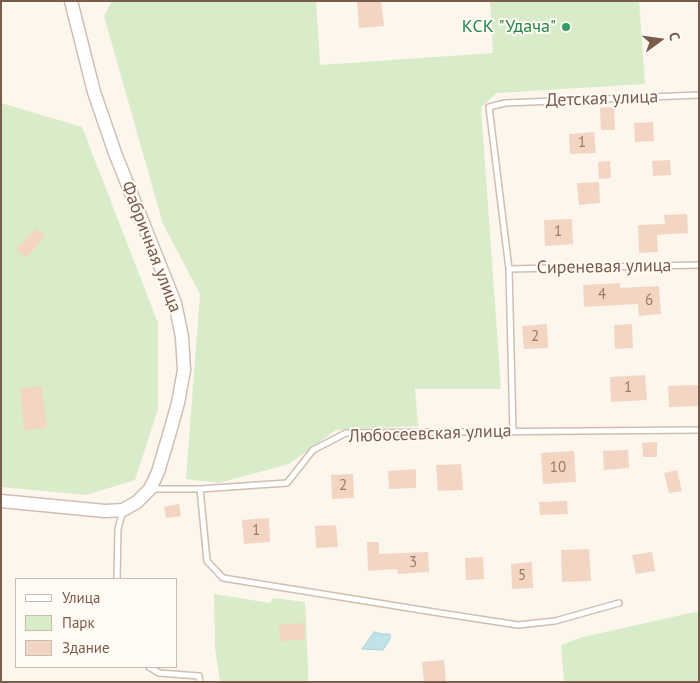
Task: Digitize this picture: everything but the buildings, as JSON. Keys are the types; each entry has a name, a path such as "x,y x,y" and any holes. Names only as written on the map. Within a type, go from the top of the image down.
{"street":[{"name":"Фабричная улица","path":"71,1 94,92 115,153 175,303 182,337 184,370 178,403 158,472 150,489 137,502 123,510"},
{"path":"1,501 105,511 123,510"}],"lane":[{"name":"Детская улица","path":"509,269 489,107 505,103 699,95"},
{"name":"Сиреневая улица","path":"509,269 699,265"},
{"path":"509,269 513,432"},
{"name":"Любосеевская улица","path":"150,489 200,489 287,483 313,450 346,433 699,430"},
{"path":"200,489 207,561 223,578 518,625 555,621 619,603"},
{"path":"117,578 118,529 123,510"},
{"path":"151,668 159,673 199,676 200,682"}],"green space":[{"path":"112,1 316,1 320,65 493,53 490,1 639,1 645,84 497,93 481,107 501,389 415,389 418,426 336,430 289,464 219,483 186,479 200,294 163,224 104,16"},
{"path":"1,103 82,127 158,323 158,409 135,480 86,495 1,487"},
{"path":"214,594 270,603 273,598 305,602 308,682 220,682 215,647"},
{"path":"699,611 699,682 564,682 561,645 583,637"}],"water":[{"path":"374,632 390,634 390,639 383,650 362,649"}],"place":[{"name":"КСК \"Удача\"","path":"566,27"}]}
